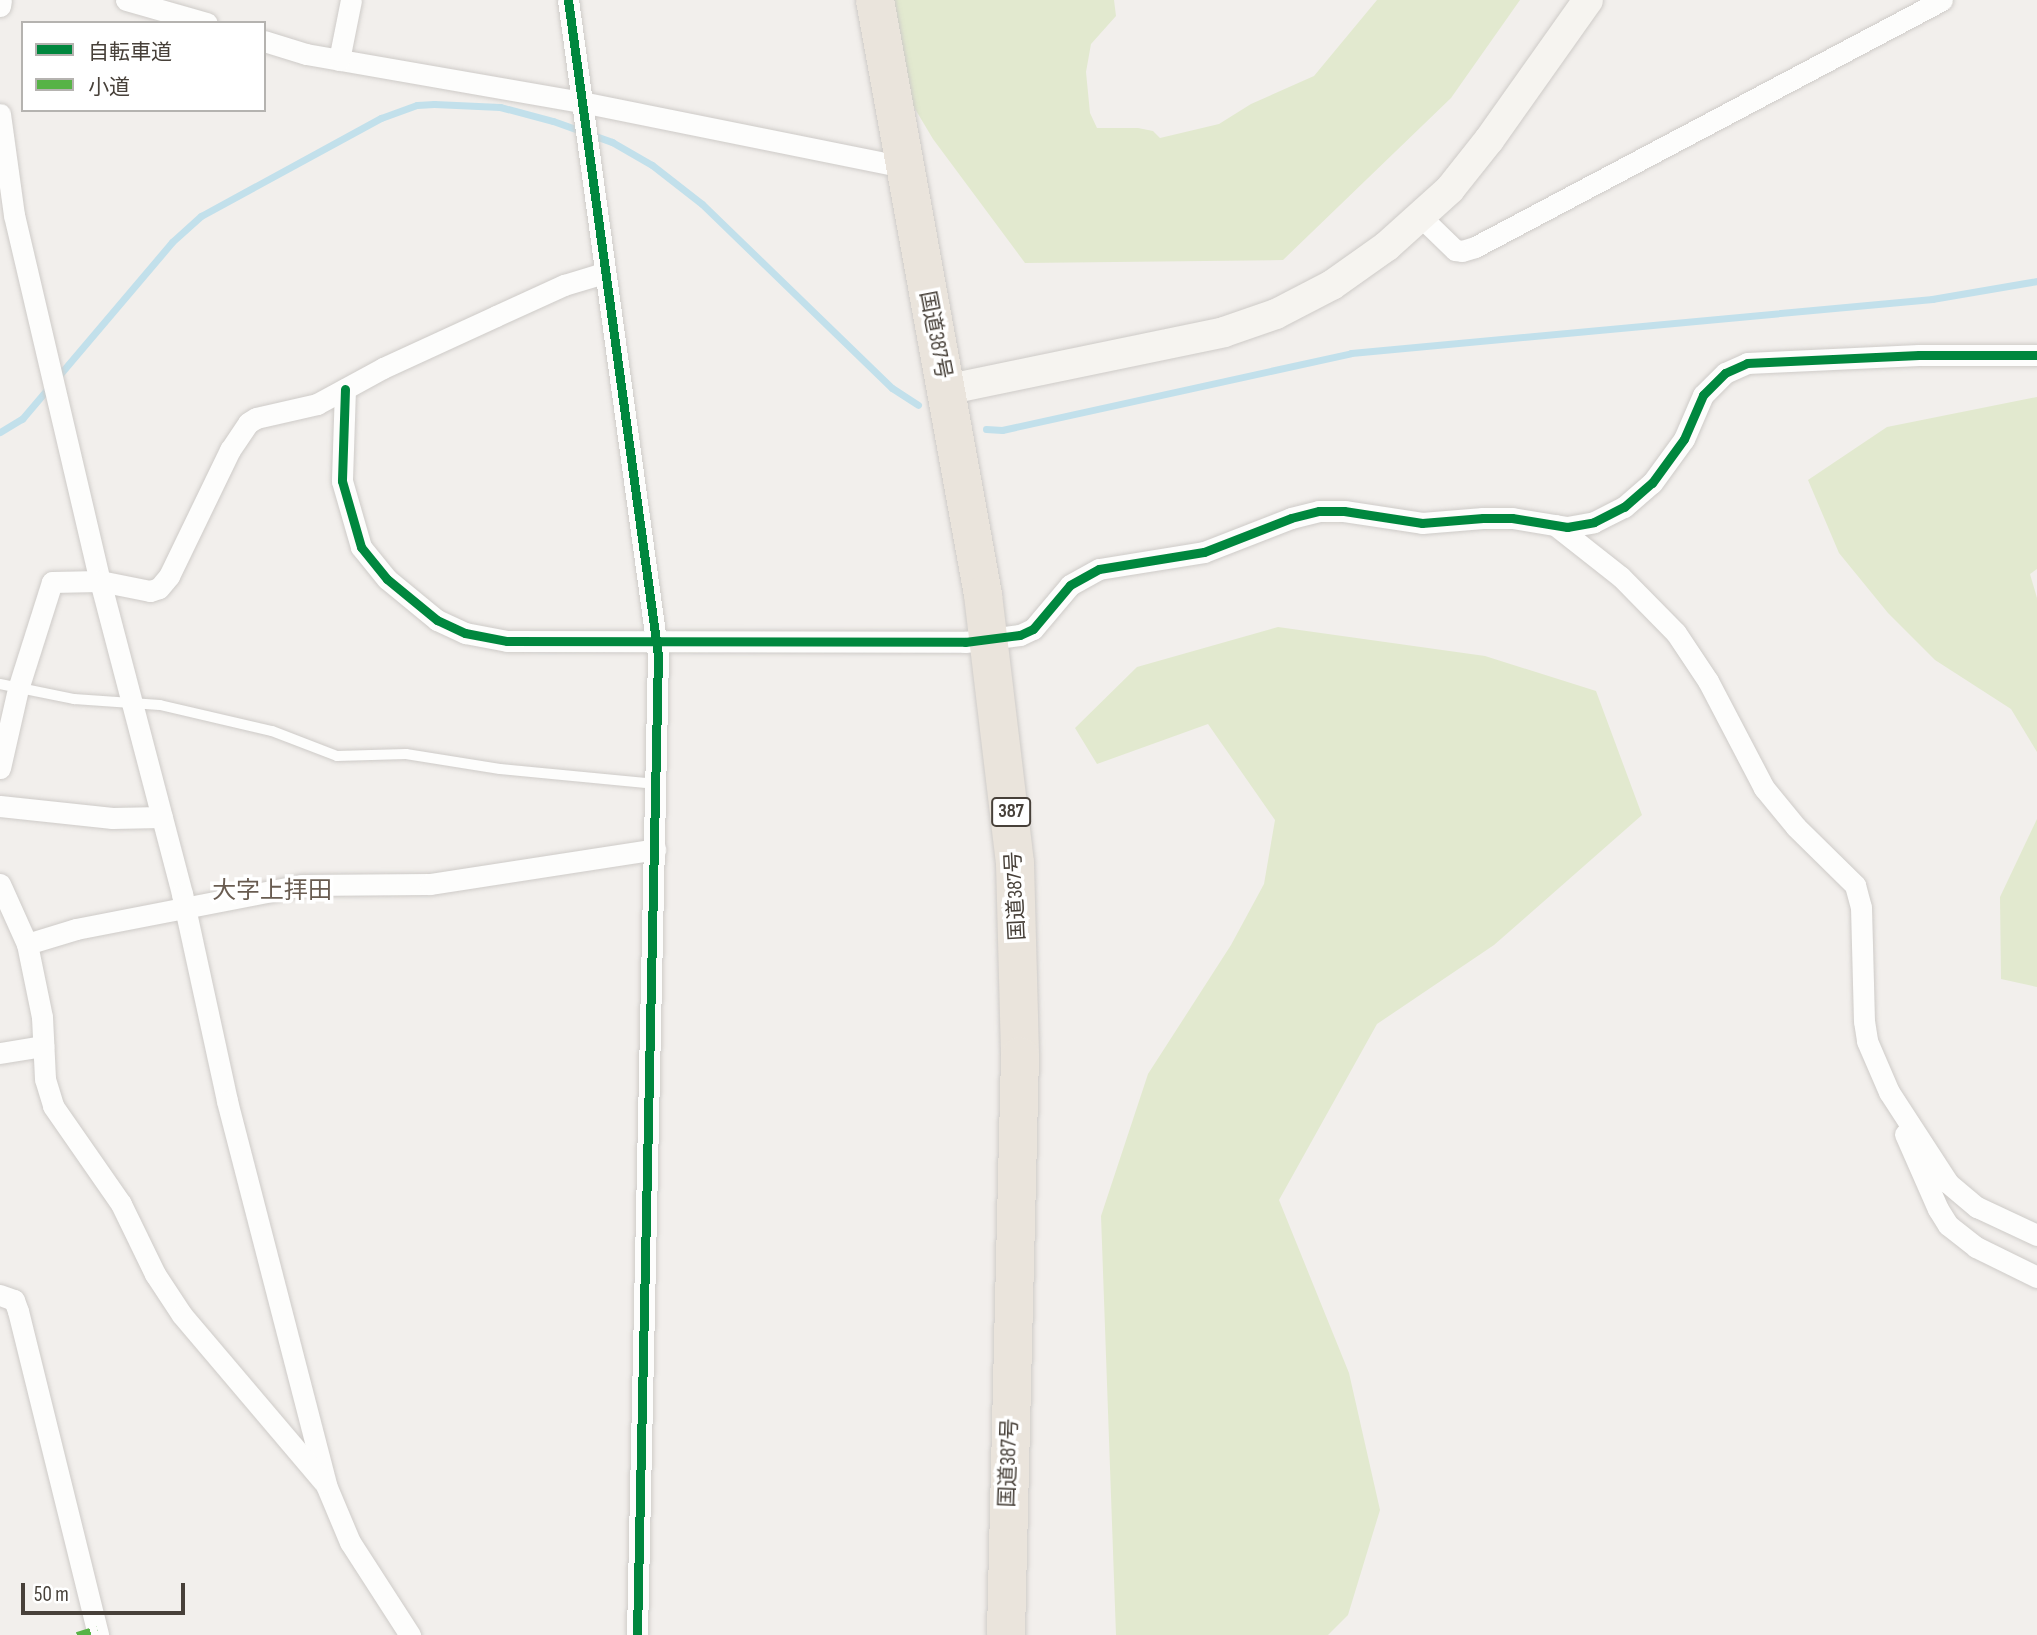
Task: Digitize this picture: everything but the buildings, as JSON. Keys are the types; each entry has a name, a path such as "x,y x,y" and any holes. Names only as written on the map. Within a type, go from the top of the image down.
{"highway":[{"name":"国道387号","path":"875,0 989,640 1011,815 1019,944 1020,1056 1006,1635"}],"street":[{"path":"0,6 1,0"},
{"path":"126,0 200,21"},
{"path":"339,60 351,0"},
{"path":"568,0 657,640 655,849 637,1635"},
{"path":"945,390 1146,350 1250,324 1303,302 1332,285 1421,217 1470,166 1588,0"},
{"path":"1421,217 1455,250 1475,247 1942,0"},
{"path":"266,42 339,60 582,102 905,167"},
{"path":"0,114 14,215 100,581 185,906 227,1101 326,1485 350,1542 410,1635"},
{"path":"0,768 9,687 37,634 49,586 57,580 100,581 150,591 159,588 169,576 242,428 256,418 317,404 383,368 564,285 604,273"},
{"path":"345,388 341,467 356,534 369,560 437,620 484,638 507,641 989,640 1020,635 1033,629 1070,585 1099,569 1204,552 1291,518 1319,511 1344,510 1422,523 1483,518 1512,518 1555,526 1594,522 1624,507 1665,467 1684,439 1703,395 1725,373 1747,363 1919,355 2037,355"},
{"path":"1555,526 1621,578 1676,633 1708,681 1764,788 1796,827 1855,885 1861,907 1864,1021 1867,1041 1919,1169 1948,1225 1976,1247 2037,1277"},
{"path":"0,806 112,818 162,817"},
{"path":"27,944 76,929 302,885 456,881 655,849"},
{"path":"0,884 27,944 40,1005 45,1079 53,1106 121,1204 155,1273 182,1315 326,1485"},
{"path":"0,1054 43,1046"},
{"path":"1889,1092 1948,1183 1977,1207 2037,1235"},
{"path":"0,1295 14,1300 18,1311 98,1635"}],"lane":[{"path":"9,687 74,699 160,705 249,725 337,756 407,754 499,769 656,784"}],"green space":[{"path":"892,0 1114,0 1116,16 1091,44 1086,72 1090,113 1097,128 1138,128 1153,131 1160,138 1219,124 1251,104 1314,76 1377,0 1520,0 1451,98 1283,260 1025,263 933,139 896,77"},
{"path":"2037,397 2037,569 2030,574 2037,598 2037,752 2011,709 1935,660 1888,613 1839,553 1808,480 1887,427"},
{"path":"1278,627 1485,656 1596,691 1642,815 1494,945 1377,1024 1279,1200 1349,1373 1380,1510 1348,1615 1328,1635 1116,1635 1101,1216 1148,1074 1231,945 1264,884 1275,820 1208,724 1097,764 1075,728 1137,667"},
{"path":"2037,819 2037,987 2001,979 2000,897"}],"waterway":[{"path":"0,432 22,419 172,242 201,216 381,118 417,105 434,104 500,107 553,121 612,142 652,165 702,204 892,388 918,405"},
{"path":"986,429 1002,430 1351,353 1932,299 2037,281"}],"marked path":[{"path":"77,1635 97,1629"}],"cycle path":[{"path":"568,0 658,655 637,1635"},
{"path":"345,389 342,481 361,547 387,579 437,620 465,633 507,641 965,642 1020,635 1033,629 1070,585 1099,569 1204,552 1291,518 1319,511 1344,511 1422,523 1512,518 1567,527 1594,522 1624,507 1652,483 1684,439 1703,395 1725,373 1747,363 1919,355 2037,355"}],"district":[{"name":"大字上拝田","path":"272,891"}]}
